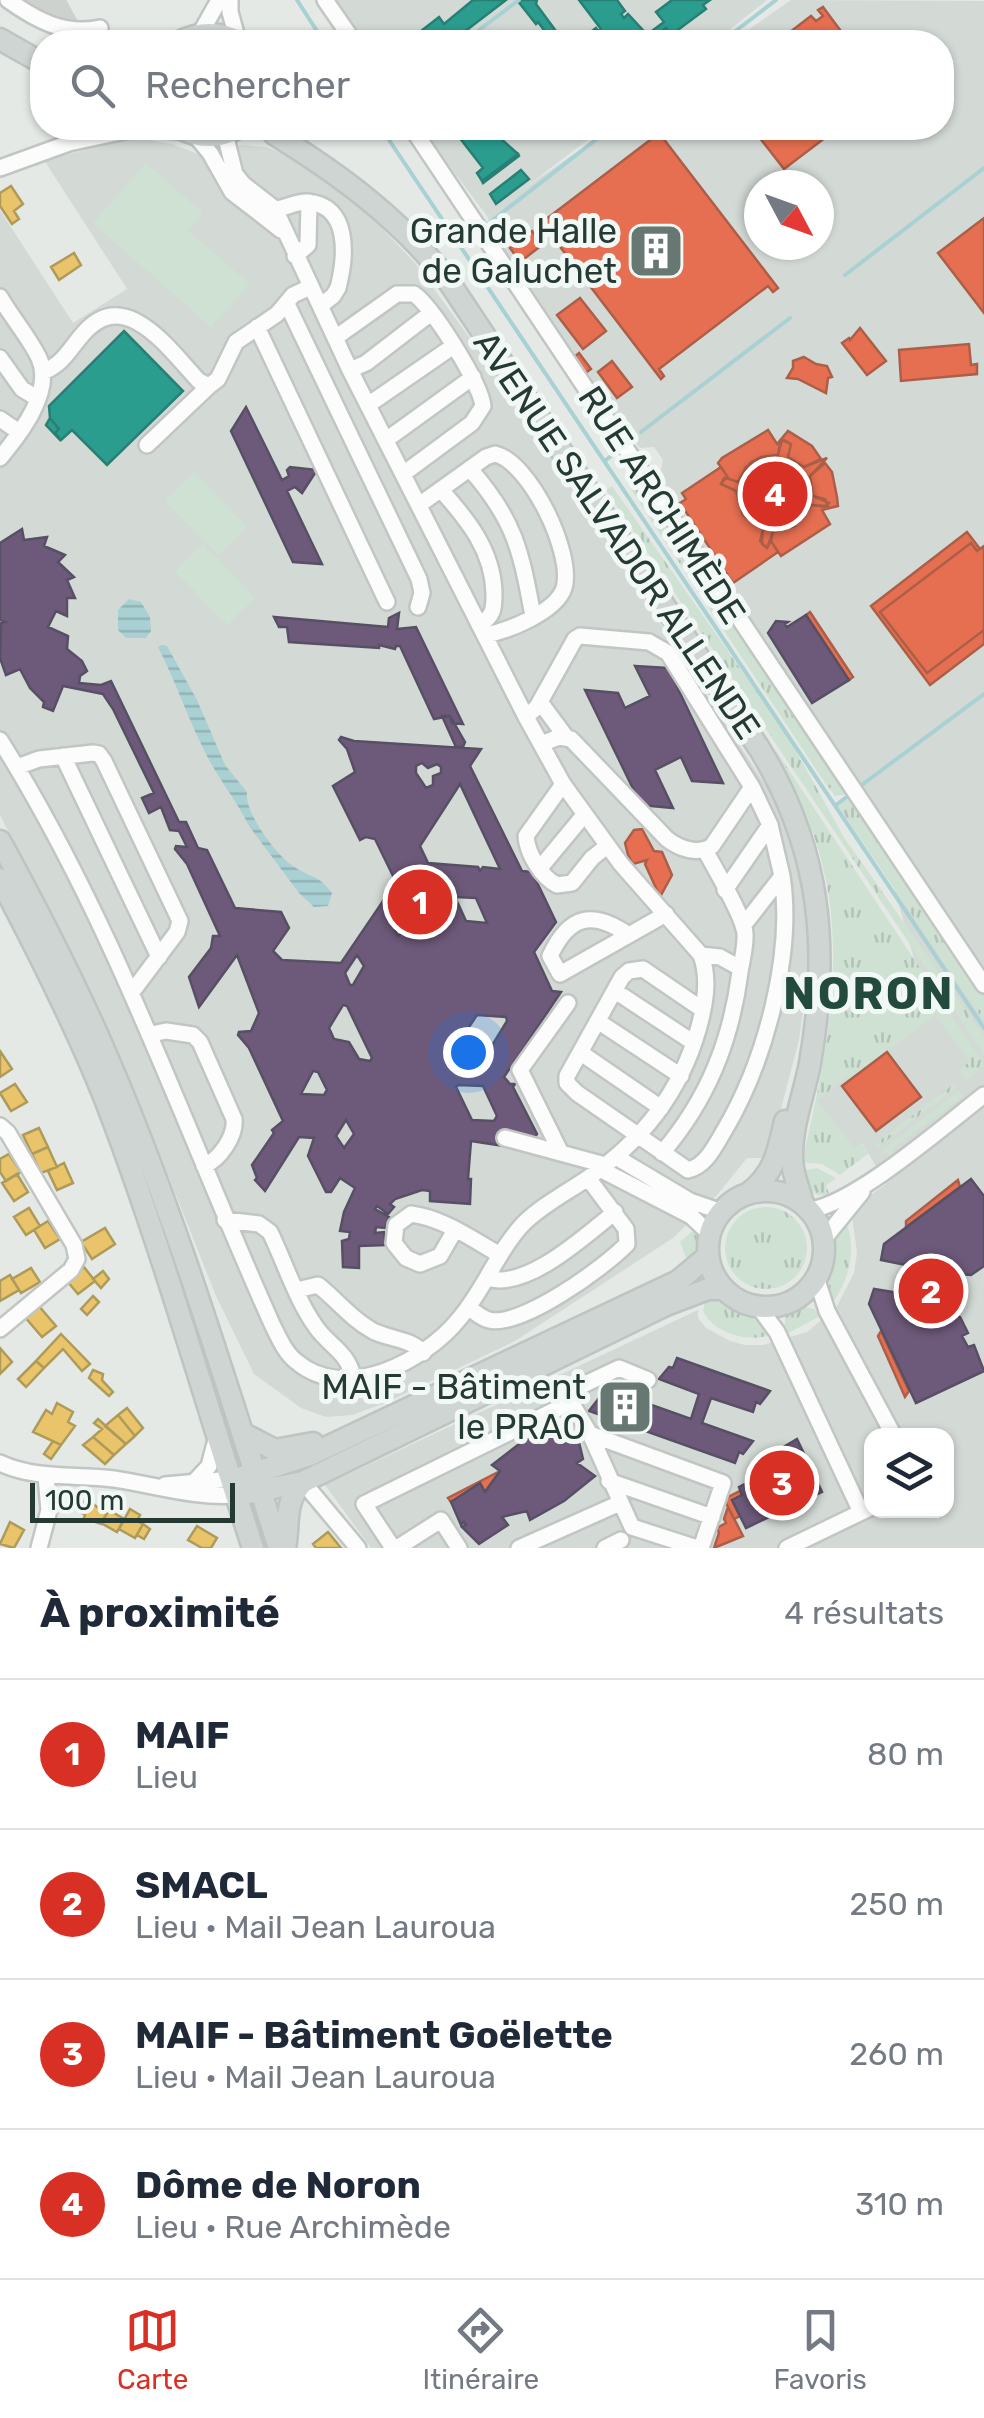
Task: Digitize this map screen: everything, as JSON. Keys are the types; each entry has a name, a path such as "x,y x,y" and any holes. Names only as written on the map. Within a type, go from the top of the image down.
{"main road":[{"path":"0,27 30,43"},
{"path":"199,30 211,30"},
{"path":"0,39 30,56"},
{"name":"AVENUE SALVADOR ALLENDE","path":"286,140 370,200 448,279 774,771 804,844 817,903 822,955 792,1155 806,1207"},
{"path":"0,841 76,989 118,1084 183,1253 282,1548"},
{"path":"0,879 104,1096 254,1548"},
{"name":"AVENUE SALVADOR ALLENDE","path":"749,1194 769,1176 776,1159 816,1013"},
{"path":"778,1192 806,1207 823,1240 822,1262 816,1277 792,1300 776,1306 758,1306 724,1290 708,1256 710,1234 722,1212 749,1194 778,1192"},
{"path":"258,1482 678,1281 708,1256"},
{"path":"282,1548 288,1532 288,1505 303,1482 666,1305 708,1288 724,1290"},
{"path":"242,1433 265,1447 279,1450 349,1437"},
{"path":"234,1487 258,1482 303,1482"}],"street":[{"path":"8,0 41,21 64,29 100,28"},
{"path":"204,27 210,0"},
{"path":"204,27 219,0"},
{"path":"230,0 235,30"},
{"path":"324,0 345,30"},
{"path":"0,168 84,140"},
{"path":"197,140 210,152 232,192 283,232"},
{"path":"0,740 88,900 152,1034 272,1324 290,1356 316,1373 352,1377 394,1368 423,1353 446,1334 468,1307 500,1255 533,1214 602,1167 638,1136 681,1076 703,1010 706,971 701,955 607,846 563,784 350,370 275,208 242,184 235,174 233,140"},
{"name":"RUE ARCHIMÈDE","path":"420,140 984,985"},
{"path":"275,208 308,202 332,212 343,235 338,288 320,306"},
{"path":"295,256 308,246 308,202"},
{"path":"146,445 218,378 229,351 293,295 310,286"},
{"path":"335,338 397,294 414,294 431,313 482,394 479,415 462,432 403,474"},
{"path":"0,297 5,317 38,355 43,372 37,398 0,458"},
{"path":"286,304 419,579 422,593 418,607"},
{"path":"350,370 366,363 431,313"},
{"path":"43,372 67,356 92,324 124,316 144,324 198,381 209,386"},
{"path":"258,326 386,602"},
{"path":"368,405 452,347"},
{"path":"0,358 22,389 37,398"},
{"path":"386,440 472,377"},
{"path":"0,419 19,432"},
{"path":"419,506 495,454 506,457 530,484 551,522 560,546 564,587 557,599 515,628 482,630"},
{"path":"470,468 512,527 520,546 533,616"},
{"path":"441,490 474,529 490,565 493,614 482,630"},
{"path":"526,717 540,702 575,639 580,636 649,642 676,661 752,787 770,825 786,906 778,976 748,1084 716,1143 699,1166 688,1170 571,1088 566,1076 625,974 640,968 703,1010"},
{"path":"540,702 566,737 667,840 684,848 705,850 720,838 752,787"},
{"path":"541,744 566,737"},
{"path":"16,767 63,756 99,754 180,921 177,932 132,992"},
{"path":"63,756 158,957"},
{"path":"563,784 526,836 527,846 540,868 552,883 568,884 607,846"},
{"path":"540,868 584,815"},
{"path":"725,890 770,825"},
{"path":"662,1153 692,1114 723,1054 745,935 705,850"},
{"path":"743,926 782,876"},
{"path":"629,935 610,922 589,918 573,924 558,938 550,956 560,974 629,935 666,914"},
{"path":"701,955 720,956 740,968"},
{"path":"615,991 694,1043"},
{"path":"561,1153 520,1070 568,1003"},
{"path":"598,1022 681,1076"},
{"path":"152,1034 193,1034 234,1119 235,1130 230,1138 216,1159 204,1166"},
{"path":"580,1053 661,1108"},
{"path":"806,1207 826,1208 876,1178 984,1095"},
{"path":"0,1126 8,1133 74,1245 77,1259 71,1270 0,1329"},
{"path":"505,1138 561,1153 722,1212"},
{"path":"468,1307 488,1320 512,1317 591,1275 627,1244 626,1229 614,1212 602,1167"},
{"path":"602,1167 690,1216 710,1234"},
{"path":"823,1240 876,1178"},
{"path":"487,1278 502,1282 524,1275 581,1239 614,1212"},
{"path":"226,1220 265,1227 316,1327 348,1360 352,1377"},
{"path":"455,1230 500,1255"},
{"path":"816,1277 827,1311 890,1428"},
{"path":"297,1290 318,1285 359,1323 383,1336 418,1346 423,1353"},
{"path":"758,1306 777,1332 864,1506"},
{"path":"590,1434 723,1483 699,1548 632,1527 590,1434 566,1393 619,1368 648,1380"},
{"path":"460,1548 442,1520 395,1548 364,1504 571,1402"},
{"path":"196,1480 209,1466 217,1436"},
{"path":"0,1463 26,1473 96,1477 200,1495 234,1487"},
{"path":"39,1548 49,1510 46,1476"},
{"path":"156,1487 196,1480 234,1487"},
{"path":"609,1481 712,1517"},
{"path":"303,1482 358,1548"},
{"path":"519,1548 620,1503"},
{"path":"788,1548 864,1511"},
{"path":"605,1548 620,1540"}],"shaded area":[{"path":"334,0 767,0 729,30 354,30"},
{"path":"791,0 984,1 984,1548 371,1548 325,1485 698,1310 698,1318 706,1328 745,1345 763,1345 807,1332 836,1308 854,1273 857,1253 852,1217 857,1205 886,1184 863,1144 854,1149 816,1100 924,995 872,808 657,487 663,460 654,447 640,448 572,359 501,250 487,216 430,140 587,140 522,190 594,140 954,140 954,30 748,30"},
{"path":"128,140 172,144 201,155 243,145 266,147 291,156 359,204 415,263 499,378 769,790 793,846 804,899 809,970 799,1040 768,1158 747,1158 718,1194 673,1238 515,1341 352,1415 326,1417 301,1408 254,1374 216,1296 96,1003 0,815 0,210 73,323 127,289 44,160"}],"green space":[{"path":"146,163 203,213 188,231 250,284 211,327 93,223"},
{"path":"194,472 247,527 218,555 165,501"},
{"path":"634,472 847,792 844,795 835,796 825,783 647,514 624,478"},
{"path":"612,486 787,735 845,839 984,1036 984,1055 606,490"},
{"path":"203,544 255,598 227,625 175,571"},
{"path":"775,749 984,1065 966,1080 960,1070 970,1061 935,1015 817,1100 854,1149 862,1144 869,1153 840,1175 822,1164 799,1162 827,1036 832,995 831,914 825,873 813,833"},
{"path":"850,797 984,998 984,1021 838,806"},
{"path":"954,1084 957,1087 878,1147 875,1144"},
{"path":"959,1091 963,1096 895,1146 891,1155 882,1150"},
{"path":"817,1168 836,1178 826,1186 830,1195 818,1195 807,1189 800,1171"},
{"path":"766,1207 782,1210 795,1219 804,1232 804,1264 795,1277 782,1286 766,1289 750,1286 737,1277 728,1264 725,1248 728,1232 737,1219 750,1210"},
{"path":"844,1218 851,1240 850,1262 833,1302 828,1283 830,1260"},
{"path":"696,1228 699,1247 688,1263 680,1242"},
{"path":"706,1297 742,1308 767,1336 749,1338 714,1325 703,1311"},
{"path":"799,1306 814,1309 820,1316 785,1335 785,1317"}],"water":[{"path":"129,599 141,602 150,617 151,631 146,638 126,638 118,630 118,610"},
{"path":"167,646 197,700 225,765 247,792 262,832 286,860 327,887 332,893 328,906 314,907 299,893 249,826 211,764 158,647"}],"building: Logements":[{"path":"11,186 23,204 14,211 19,219 12,224 0,206 0,193"},
{"path":"74,253 81,265 59,280 51,267"},
{"path":"0,1051 12,1069 0,1077"},
{"path":"15,1084 27,1102 11,1111 0,1093"},
{"path":"39,1128 48,1147 32,1154 23,1135"},
{"path":"48,1147 57,1167 41,1173 32,1154"},
{"path":"9,1154 21,1172 6,1181 0,1172 0,1159"},
{"path":"64,1163 73,1183 57,1190 48,1171"},
{"path":"17,1174 28,1192 14,1201 2,1183"},
{"path":"29,1208 40,1226 26,1235 14,1217"},
{"path":"48,1221 60,1239 45,1248 34,1230"},
{"path":"105,1228 115,1244 92,1259 81,1242"},
{"path":"84,1267 95,1281 78,1294 67,1281"},
{"path":"31,1268 40,1282 21,1293 12,1279"},
{"path":"103,1271 109,1279 101,1288 93,1279"},
{"path":"10,1275 19,1290 0,1301 0,1281"},
{"path":"93,1296 99,1302 87,1315 81,1309"},
{"path":"38,1305 56,1326 42,1337 24,1316"},
{"path":"61,1334 90,1364 82,1371 63,1349 44,1368 36,1361"},
{"path":"0,1348 12,1362 0,1374"},
{"path":"36,1361 44,1368 26,1387 18,1379"},
{"path":"93,1370 103,1374 102,1380 113,1392 109,1396 89,1378"},
{"path":"57,1403 73,1412 68,1422 75,1426 61,1445 33,1432 46,1410 52,1414"},
{"path":"127,1408 143,1428 135,1436 118,1415"},
{"path":"118,1415 135,1436 126,1444 105,1426"},
{"path":"98,1419 126,1444 114,1455 93,1437 102,1429 94,1423"},
{"path":"93,1437 114,1455 105,1464 83,1445"},
{"path":"53,1441 61,1445 51,1459 44,1454"},
{"path":"86,1498 102,1511 104,1507 109,1510 101,1524 84,1518 79,1511"},
{"path":"130,1509 140,1515 137,1521 143,1524 135,1538 119,1529"},
{"path":"109,1510 124,1519 117,1532 101,1523"},
{"path":"10,1522 24,1530 14,1548 0,1544"},
{"path":"143,1524 150,1529 144,1539 137,1535"},
{"path":"197,1526 217,1538 211,1548 188,1540"},
{"path":"328,1532 341,1548 316,1548 313,1544"}],"building: Commerces":[{"path":"823,7 840,30 793,30 811,16 816,21 823,16 818,10"},
{"name":"Grande Halle de Galuchet","path":"650,140 664,140 744,244 744,260 757,260 778,288 773,292 768,286 659,369 664,376 661,379 538,218 542,215 545,220"},
{"path":"761,140 822,140 784,169"},
{"path":"984,218 984,313 938,253"},
{"path":"532,231 542,245 520,262 510,248"},
{"path":"580,298 606,331 583,349 557,315"},
{"path":"860,328 886,361 867,375 842,343"},
{"path":"969,344 971,365 977,364 977,374 901,381 899,350"},
{"path":"579,353 591,369 584,374 572,359"},
{"path":"804,357 827,366 832,377 828,378 826,393 798,379 787,378 793,361"},
{"path":"612,361 632,387 617,398 598,372"},
{"path":"768,430 777,444 788,431 812,446 821,459 804,467 788,457 791,444 782,440 778,455 750,463 738,482 729,479 718,463"},
{"path":"784,440 791,444 788,457 804,467 827,458 810,476 813,496 829,503 825,507 812,505 795,526 773,532 767,548 760,541 763,529 743,515 736,491 721,484 726,478 738,482 746,467 761,457 778,455"},
{"path":"825,463 832,472 838,506 822,510 830,524 781,556 771,541 773,532 795,526 812,505 828,506 825,499 813,496 810,476"},
{"path":"721,467 729,479 724,478 721,484 736,491 743,515 763,529 762,544 767,548 771,541 778,552 733,583 680,503 686,499 682,493"},
{"path":"967,532 980,549 977,551 971,543 880,612 927,673 984,630 984,644 930,685 871,606"},
{"path":"971,543 977,551 984,546 984,630 927,673 880,612"},
{"path":"810,612 853,677 849,680 806,615"},
{"path":"642,829 654,851 662,852 672,875 660,897 645,864 647,860 633,864 628,855 625,843 634,830"},
{"path":"887,1052 921,1097 876,1131 842,1086"},
{"path":"958,1180 960,1187 906,1227 906,1221"},
{"path":"907,1265 911,1266 905,1294 900,1293"},
{"path":"881,1331 909,1391 905,1397 878,1336"},
{"path":"500,1471 485,1492 480,1483 451,1502 448,1498"},
{"path":"740,1491 742,1495 732,1500 740,1516 734,1519 724,1499"},
{"path":"728,1507 743,1536 714,1548 717,1528 726,1523"}],"building: Bureaux":[{"path":"246,407 282,480 289,476 290,467 317,470 302,493 295,487 287,491 322,564 293,562 231,431"},
{"path":"22,529 24,540 47,537 44,546 65,555 58,562 74,577 67,580 75,598 67,598 67,616 56,611 48,627 68,636 67,649 82,661 87,671 80,676 79,683 101,685 111,681 179,822 186,822 198,848 207,850 235,908 281,912 289,928 273,951 282,960 341,963 396,882 375,839 360,840 333,786 355,772 341,737 481,749 470,766 522,871 532,872 556,922 534,952 552,991 561,992 504,1077 515,1084 513,1087 537,1134 535,1137 505,1132 504,1146 471,1141 470,1204 430,1201 430,1191 422,1190 395,1199 388,1214 377,1206 375,1209 389,1217 385,1228 376,1227 375,1233 384,1232 386,1245 359,1246 359,1268 343,1267 342,1241 349,1239 350,1232 340,1231 355,1188 340,1178 331,1192 326,1192 308,1156 314,1138 299,1137 265,1191 255,1180 252,1165 274,1133 272,1130 283,1121 249,1048 238,1035 251,1031 259,1013 237,955 199,1007 189,977 211,948 213,936 220,936 187,864 175,849 187,847 179,831 170,830 161,807 149,813 142,798 154,793 103,694 63,686 53,711 43,707 44,702 30,688 20,669 6,675 0,658 1,623 5,622 0,620 0,543","holes":["422,763 428,768 437,764 441,767 441,773 433,776 433,785 426,788 416,766","460,784 500,869 483,867 480,871 478,867 428,863 420,846","455,897 476,898 487,923 466,921","390,906 423,908 428,921 421,930 406,928 398,936 385,911","357,955 364,966 353,985 345,973","343,1005 347,1006 372,1058 359,1059 349,1042 334,1039 329,1028","477,1015 506,1017 493,1044 461,1039","313,1071 318,1072 327,1090 324,1095 301,1094","483,1086 497,1116 494,1121 472,1120 456,1087","346,1120 354,1134 344,1148 336,1136"]},
{"path":"399,613 397,629 416,627 463,724 452,723 450,716 434,719 400,646 395,649 289,642 287,627 279,627 274,617 388,627 389,618"},
{"path":"806,615 849,680 812,703 768,633 776,621 788,622 787,627"},
{"path":"635,666 668,668 723,783 692,781 681,757 655,770 673,808 641,805 585,690 618,693 625,708 650,696"},
{"path":"442,716 450,716 465,742 463,747 456,747"},
{"path":"971,1179 984,1196 984,1266 971,1275 959,1274 950,1314 960,1317 968,1333 962,1336 968,1347 974,1345 984,1371 916,1403 869,1304 874,1289 905,1294 908,1286 905,1282 911,1266 881,1260 884,1244"},
{"name":"MAIF - Bâtiment le PRAO","path":"677,1358 770,1391 760,1404 756,1402 753,1412 711,1398 702,1423 753,1441 743,1454 739,1452 735,1463 589,1411 599,1398 603,1400 607,1389 691,1419 699,1394 659,1379 669,1367 673,1368"},
{"path":"558,1421 564,1443 577,1434 583,1459 577,1463 595,1476 564,1501 530,1520 527,1511 502,1517 508,1525 479,1544 462,1527 466,1525 461,1525 451,1502 480,1483 485,1492 500,1471 492,1465"},
{"path":"797,1439 822,1492 746,1528 732,1500 742,1495 739,1487 756,1478 775,1452"}],"building: Écoles":[{"path":"473,0 506,0 467,30 422,30 439,17 444,24"},
{"path":"517,0 537,0 555,30 544,30"},
{"path":"579,0 617,0 625,11 621,14 624,18 628,14 643,30 600,30"},
{"path":"672,0 710,0 703,5 706,9 678,30 653,30 664,22 656,12"},
{"path":"461,140 502,140 518,154 482,181 477,173 483,168"},
{"path":"519,156 483,183 482,181"},
{"path":"521,170 529,179 496,204 490,194"},
{"path":"124,331 183,391 107,465 72,430 61,440 55,433 59,429 50,418 49,406"},
{"path":"50,418 59,429 55,433 61,441 46,425"}],"building: Autres":[{"path":"26,0 65,0 78,24 52,16"}],"waterway":[{"path":"297,0 316,30"},
{"path":"479,30 519,0"},
{"path":"737,30 776,0"},
{"path":"389,140 984,1028"},
{"path":"485,226 596,140"},
{"path":"845,275 984,168"},
{"path":"461,244 477,232"},
{"path":"641,432 790,318"},
{"path":"606,460 616,452"},
{"path":"859,787 984,694"},
{"path":"836,805 852,793"}],"place":[{"name":"Grande Halle de Galuchet","path":"656,251"},
{"name":"Dôme de Noron","path":"775,494"},
{"name":"MAIF","path":"420,902"},
{"name":"SMACL","path":"931,1291"},
{"name":"MAIF - Bâtiment le PRAO","path":"625,1407"},
{"name":"MAIF - Bâtiment Goëlette","path":"782,1483"}],"district":[{"name":"NORON","path":"869,993"}]}
